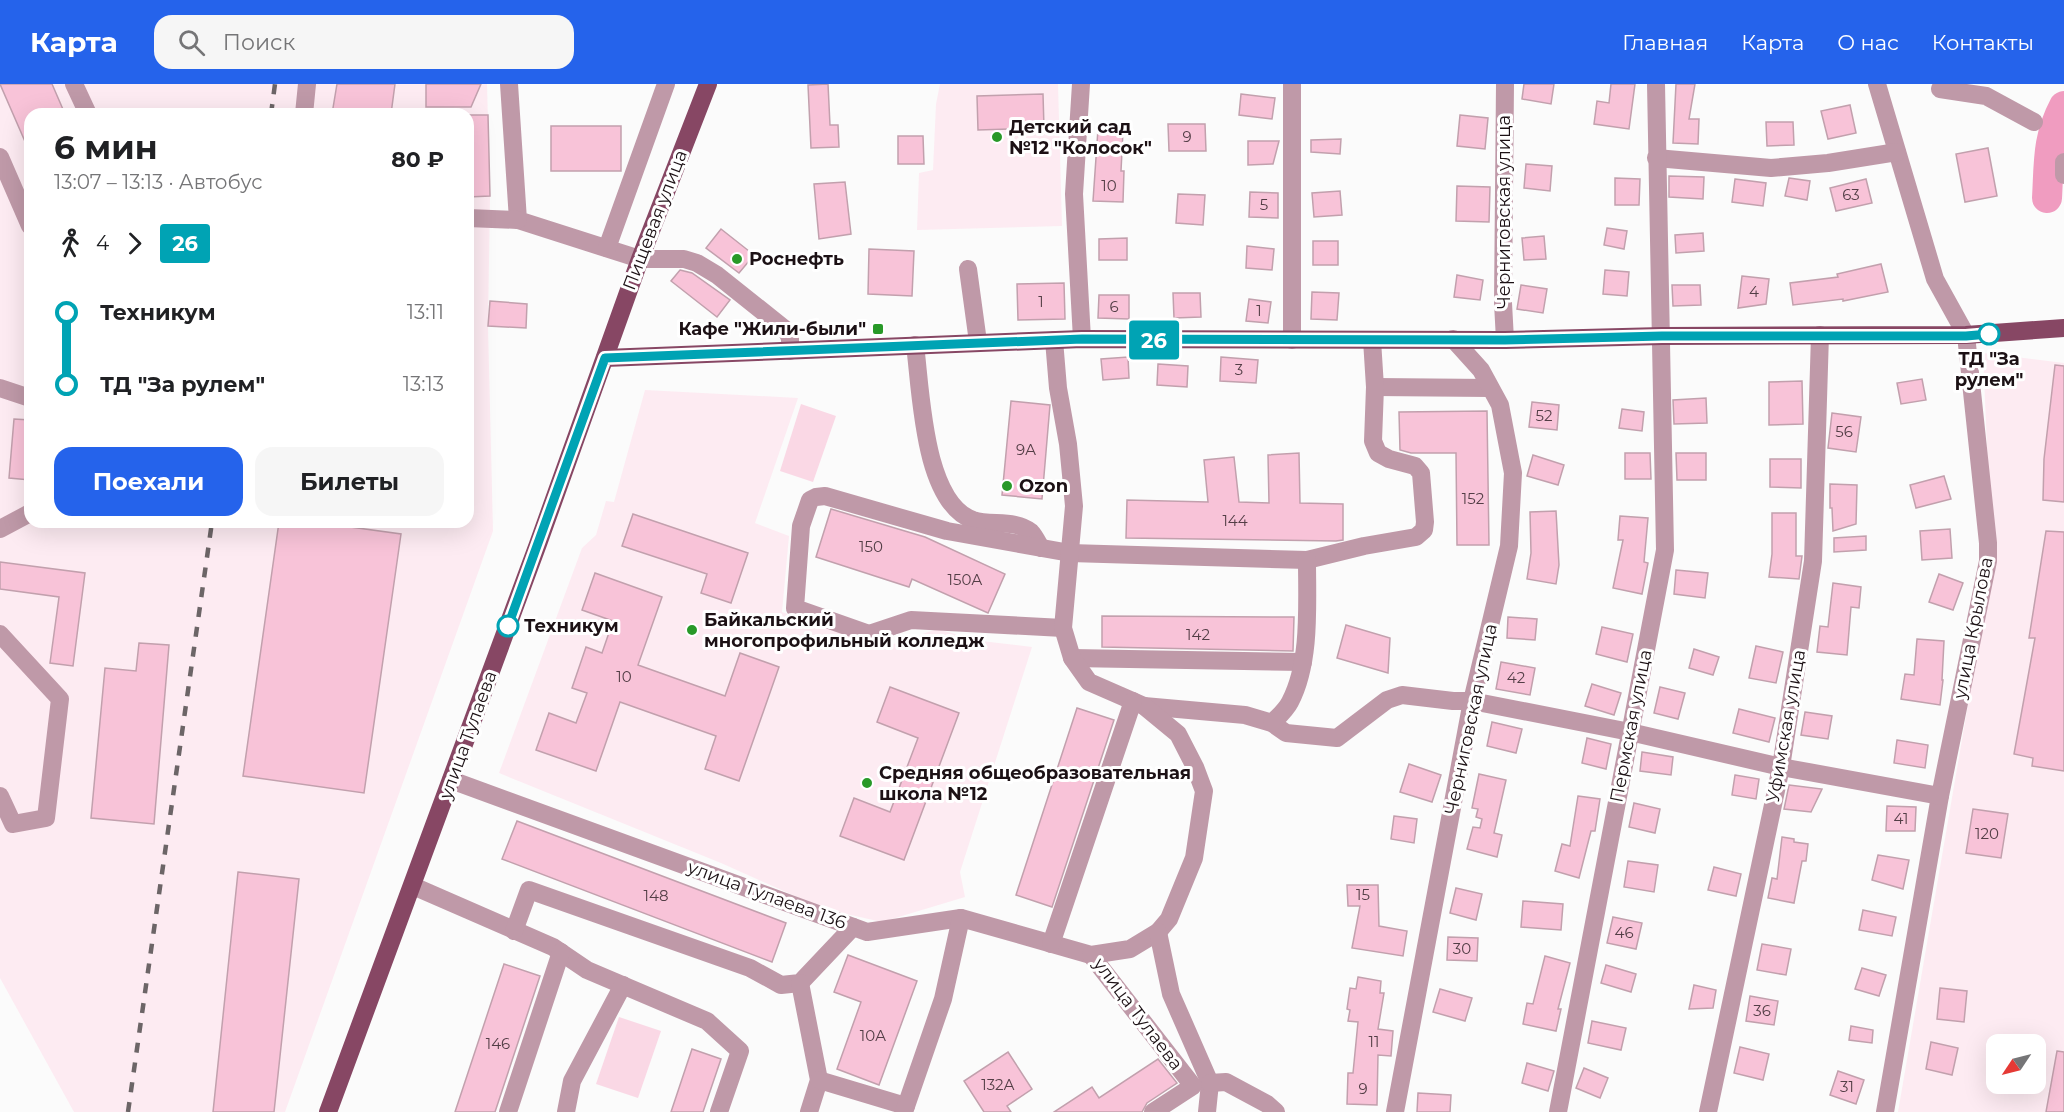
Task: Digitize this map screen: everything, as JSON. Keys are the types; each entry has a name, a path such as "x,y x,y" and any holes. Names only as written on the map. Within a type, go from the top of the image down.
{"main road":[{"name":"Пищевая улица","path":"605,358 640,259 708,84"},
{"path":"605,358 1082,339 1505,340 1662,336 1966,336 2064,328"},
{"name":"улица Тулаева","path":"328,1112 413,886 605,358"}],"street":[{"path":"74,84 85,108"},
{"path":"305,108 307,84"},
{"path":"509,84 518,220"},
{"path":"607,248 666,84"},
{"path":"1081,84 1074,194 1082,339"},
{"path":"1292,84 1292,340"},
{"name":"Черниговская улица","path":"1505,84 1503,292 1505,340"},
{"name":"Пермская улица","path":"1558,1112 1665,550 1656,84"},
{"name":"улица Крылова","path":"1877,84 1935,279 1966,336 1988,543 1988,561 1940,796 1884,1112"},
{"path":"1940,89 1986,96 2034,122"},
{"path":"1656,158 1771,168 1828,163 1897,152"},
{"path":"0,157 24,212"},
{"path":"2064,162 2064,175"},
{"path":"474,218 518,220 640,259 684,259 697,263 717,275 786,330 790,338 790,351"},
{"path":"968,269 978,342"},
{"name":"Уфимская улица","path":"1708,1112 1781,767 1813,561 1820,335"},
{"name":"Черниговская улица","path":"1395,1112 1472,701 1509,546 1513,473 1500,405 1481,370 1453,339"},
{"name":"улица Тулаева","path":"1054,340 1074,506 1063,628 1072,658 1089,682 1138,704 1178,734 1204,791 1194,858 1169,919 1158,932 1130,949 1090,955"},
{"path":"1063,628 911,620 869,634 795,608 801,526 810,500 825,496 947,531 1070,553 1307,560 1364,546 1416,537 1424,530 1425,522 1422,473 1415,466 1389,459 1378,453 1373,441 1375,387 1372,340"},
{"path":"915,345 928,451 941,487 955,510 974,520 1017,525 1031,532 1041,548"},
{"path":"1375,387 1490,388"},
{"path":"0,388 24,396"},
{"path":"0,529 24,516"},
{"path":"1272,723 1290,705 1302,674 1307,560"},
{"path":"0,634 60,699 46,818 13,824 0,796"},
{"path":"1072,658 1303,662"},
{"path":"1051,944 1138,704 1245,715 1272,723 1286,733 1337,738 1387,700 1402,695 1472,701 1630,732 1781,767 1940,796"},
{"name":"улица Тулаева 136","path":"451,780 867,932 961,918 1090,955"},
{"path":"413,886 553,947 588,970 708,1021 740,1051 719,1112"},
{"path":"514,931 529,890 750,968 781,985 800,984 853,927"},
{"path":"819,1080 905,1109 943,999 961,918"},
{"path":"1158,932 1171,994 1202,1084 1207,1112"},
{"path":"508,1112 561,952"},
{"name":"улица Тулаева","path":"1090,955 1202,1084"},
{"path":"800,984 819,1080 809,1112"},
{"path":"566,1112 572,1081 623,985"},
{"path":"1152,1112 1202,1084 1226,1082 1267,1104 1276,1112"}],"shaded area":[{"path":"0,84 487,84 490,196 488,326 493,531 285,1112 74,1112 0,978"},
{"name":"Детский сад №12 \"Колосок\"","path":"940,84 1058,84 1062,226 917,230 919,173 933,170 936,104"},
{"path":"1983,353 2064,363 2064,1112 1898,1112 1992,565"},
{"name":"Байкальский многопрофильный колледж","path":"645,390 798,398 755,523 789,536 782,612 882,648 937,629 981,641 1032,647 960,872 965,897 882,922 824,909 721,863 499,773 582,548 596,535 606,501 614,502"},
{"path":"801,404 836,416 813,482 780,471"},
{"path":"619,1017 661,1031 638,1098 596,1084"}],"building":[{"path":"0,84 52,84 62,108 24,108 24,139"},
{"path":"337,84 395,84 392,108 333,108"},
{"path":"426,84 481,84 471,107 426,107"},
{"path":"828,84 830,125 838,125 839,147 811,148 808,85"},
{"path":"1524,84 1554,84 1551,104 1522,99"},
{"path":"1611,84 1635,84 1629,129 1594,124 1597,101 1609,103"},
{"path":"1676,84 1695,84 1689,119 1699,119 1698,144 1673,143"},
{"path":"1043,94 1044,128 978,130 977,96"},
{"path":"1241,94 1275,98 1272,119 1239,115"},
{"path":"1850,105 1856,133 1828,139 1821,111"},
{"path":"474,115 488,115 490,196 474,197"},
{"path":"1460,115 1488,118 1485,149 1457,146"},
{"path":"1766,122 1793,122 1794,145 1767,146"},
{"path":"1168,124 1205,124 1206,151 1169,151"},
{"path":"551,126 621,126 621,171 551,171"},
{"path":"1098,129 1123,131 1121,171 1124,171 1123,202 1093,201"},
{"path":"898,136 923,136 924,164 898,164"},
{"path":"1341,139 1340,154 1311,152 1311,140"},
{"path":"1248,141 1279,141 1273,164 1248,165"},
{"path":"1988,148 1997,196 1965,202 1956,154"},
{"path":"1526,164 1552,166 1550,191 1524,188"},
{"path":"1669,176 1704,177 1703,199 1669,197"},
{"path":"1615,178 1640,179 1639,205 1615,205"},
{"path":"1789,178 1810,181 1807,200 1785,196"},
{"path":"1735,179 1766,183 1763,206 1732,202"},
{"path":"1866,179 1872,203 1836,211 1830,188"},
{"path":"845,182 851,234 819,239 814,184"},
{"path":"1457,186 1490,187 1489,222 1456,221"},
{"path":"1340,191 1342,215 1314,217 1312,193"},
{"path":"1250,192 1278,193 1278,218 1249,217"},
{"path":"1178,194 1205,195 1203,225 1176,223"},
{"path":"1607,228 1627,231 1624,249 1604,245"},
{"path":"721,229 754,255 739,273 706,248"},
{"path":"1703,233 1704,251 1676,253 1675,235"},
{"path":"1544,236 1546,259 1524,260 1522,238"},
{"path":"1127,238 1127,260 1099,260 1099,239"},
{"path":"1313,241 1338,241 1338,265 1313,265"},
{"path":"1247,246 1274,249 1272,270 1246,268"},
{"path":"869,249 914,251 912,296 868,294"},
{"path":"1881,264 1888,292 1843,301 1843,299 1793,305 1790,283 1838,277 1837,274"},
{"path":"680,270 692,273 730,300 717,317 671,281"},
{"path":"1605,270 1629,272 1627,296 1603,294"},
{"path":"1457,275 1483,280 1480,300 1454,297"},
{"path":"1742,276 1769,279 1766,304 1738,308"},
{"path":"1064,283 1065,319 1018,320 1017,284"},
{"path":"1521,285 1547,289 1543,313 1517,309"},
{"path":"1672,285 1700,285 1701,305 1673,306"},
{"path":"1312,292 1339,293 1337,320 1311,319"},
{"path":"1173,293 1200,293 1201,317 1174,318"},
{"path":"1099,295 1129,295 1129,319 1098,318"},
{"path":"1249,299 1271,302 1268,323 1246,321"},
{"path":"490,301 527,304 526,328 488,326"},
{"path":"1128,357 1129,378 1103,380 1101,359"},
{"path":"1221,357 1258,360 1256,383 1220,381"},
{"path":"1158,364 1188,366 1187,387 1157,385"},
{"path":"2055,365 2064,366 2064,502 2043,500 2044,459"},
{"path":"1922,379 1926,400 1901,404 1897,383"},
{"path":"1802,381 1803,424 1769,425 1769,382"},
{"path":"1706,398 1707,423 1674,424 1673,400"},
{"path":"1011,401 1050,405 1042,499 1002,495"},
{"path":"1532,402 1559,405 1557,430 1529,427"},
{"path":"1622,409 1644,412 1642,431 1619,428"},
{"path":"1487,411 1489,545 1457,545 1456,453 1411,453 1400,450 1399,412"},
{"path":"1832,413 1861,417 1856,452 1828,448"},
{"path":"14,419 24,420 24,479 9,478"},
{"path":"1299,453 1300,503 1343,504 1343,540 1126,538 1127,500 1208,502 1204,460 1234,457 1239,502 1269,503 1268,455"},
{"path":"1625,453 1650,453 1651,479 1625,479"},
{"path":"1676,453 1706,453 1706,480 1677,480"},
{"path":"1533,455 1564,465 1558,485 1527,476"},
{"path":"1770,459 1801,459 1801,488 1770,487"},
{"path":"1944,476 1951,499 1916,508 1910,485"},
{"path":"1830,484 1857,485 1856,524 1833,531"},
{"path":"831,509 925,537 1005,574 988,613 912,579 909,587 816,557"},
{"path":"1556,511 1559,565 1556,584 1527,579 1531,553 1530,512"},
{"path":"1772,513 1796,513 1796,556 1802,556 1799,579 1769,577 1772,554"},
{"path":"633,514 748,553 731,603 701,593 707,574 622,546"},
{"path":"1620,516 1648,518 1644,562 1648,563 1642,594 1613,588 1623,540 1618,540"},
{"path":"278,528 358,528 401,534 364,793 243,776"},
{"path":"1950,529 1952,558 1922,560 1920,531"},
{"path":"2046,531 2064,532 2064,771 2032,766 2033,758 2014,754 2035,638 2029,638"},
{"path":"1866,536 1866,550 1834,552 1834,538"},
{"path":"0,562 85,573 73,666 50,663 59,597 0,589"},
{"path":"1676,570 1708,573 1705,598 1674,594"},
{"path":"595,573 662,597 638,665 725,696 740,653 779,667 739,781 705,769 716,736 620,702 596,771 536,750 549,713 576,723 587,693 572,688 586,647 602,653 613,621 582,610"},
{"path":"1939,574 1963,583 1953,610 1929,602"},
{"path":"1833,583 1861,587 1859,608 1851,607 1847,655 1817,652 1820,626 1828,627"},
{"path":"1102,616 1294,617 1293,651 1102,647"},
{"path":"1508,617 1537,619 1535,640 1507,638"},
{"path":"1346,625 1390,638 1388,673 1337,658"},
{"path":"1602,627 1633,634 1627,662 1596,654"},
{"path":"1917,639 1944,641 1940,705 1901,699 1905,674 1914,675"},
{"path":"139,643 169,645 154,824 91,818 105,668 136,671"},
{"path":"1756,646 1783,652 1776,683 1749,678"},
{"path":"1694,649 1719,657 1713,675 1689,668"},
{"path":"1501,662 1535,668 1530,695 1496,689"},
{"path":"1592,684 1621,693 1614,715 1585,706"},
{"path":"890,687 959,713 904,860 840,836 854,798 890,812 918,738 877,722"},
{"path":"1660,687 1685,693 1678,719 1654,713"},
{"path":"1077,708 1114,720 1052,907 1016,895"},
{"path":"1739,709 1775,718 1769,742 1733,733"},
{"path":"1805,712 1832,716 1828,739 1801,735"},
{"path":"1492,722 1522,729 1516,753 1487,746"},
{"path":"1587,738 1611,744 1606,769 1582,763"},
{"path":"1897,740 1928,745 1925,768 1894,763"},
{"path":"1642,752 1673,757 1671,775 1640,771"},
{"path":"1409,764 1441,775 1432,802 1400,792"},
{"path":"1479,774 1506,780 1494,833 1502,835 1497,857 1467,849 1473,827 1480,828 1482,819 1476,817 1478,809 1472,808"},
{"path":"1735,775 1759,779 1756,799 1732,795"},
{"path":"1789,785 1822,789 1811,812 1784,809"},
{"path":"1578,796 1600,799 1595,831 1591,831 1579,878 1555,871 1562,844 1570,846"},
{"path":"1634,803 1660,809 1655,833 1629,827"},
{"path":"1887,806 1916,807 1915,831 1886,831"},
{"path":"1973,809 2008,814 2001,858 1966,853"},
{"path":"1394,816 1417,819 1414,843 1391,839"},
{"path":"517,821 786,923 772,962 502,859"},
{"path":"1782,837 1808,844 1806,861 1802,861 1794,903 1768,898 1772,878 1777,879"},
{"path":"1878,855 1909,860 1903,889 1872,880"},
{"path":"1628,861 1658,865 1654,892 1624,887"},
{"path":"1714,867 1741,874 1736,896 1708,890"},
{"path":"238,872 299,879 274,1112 213,1112"},
{"path":"1347,885 1378,885 1379,926 1407,931 1403,956 1352,948 1360,906 1348,906"},
{"path":"1456,888 1482,894 1476,920 1450,913"},
{"path":"1523,901 1563,904 1561,930 1521,927"},
{"path":"1863,910 1896,917 1892,936 1859,930"},
{"path":"1613,917 1642,923 1636,949 1607,943"},
{"path":"1448,937 1478,938 1477,961 1447,960"},
{"path":"1762,944 1791,949 1786,975 1757,970"},
{"path":"848,955 917,981 879,1085 837,1069 861,1002 834,992"},
{"path":"1545,956 1570,963 1558,1009 1561,1009 1556,1031 1523,1024 1527,1003 1533,1004"},
{"path":"504,964 540,976 495,1112 455,1112"},
{"path":"1606,965 1636,974 1631,992 1601,983"},
{"path":"1862,968 1886,975 1879,996 1855,989"},
{"path":"1358,977 1381,981 1380,993 1384,993 1378,1029 1393,1031 1391,1056 1378,1055 1377,1105 1347,1104 1348,1073 1353,1073 1358,1022 1348,1021 1350,1010 1347,1009 1350,988 1356,989"},
{"path":"1694,985 1716,990 1713,1008 1689,1009"},
{"path":"1940,988 1967,991 1964,1022 1937,1019"},
{"path":"1440,989 1472,998 1465,1021 1433,1012"},
{"path":"1750,996 1778,1001 1774,1025 1746,1021"},
{"path":"1592,1021 1626,1028 1621,1050 1588,1043"},
{"path":"1851,1026 1873,1030 1872,1043 1849,1040"},
{"path":"1931,1042 1958,1048 1952,1075 1926,1069"},
{"path":"1740,1047 1769,1054 1763,1080 1734,1073"},
{"path":"692,1049 721,1059 703,1112 671,1112"},
{"path":"2057,1051 2064,1052 2064,1112 2046,1112"},
{"path":"1008,1052 1032,1089 1007,1106 1011,1112 984,1112 964,1081"},
{"path":"1158,1059 1177,1083 1147,1103 1142,1112 1054,1112 1092,1087 1099,1098"},
{"path":"1527,1063 1554,1071 1548,1091 1522,1083"},
{"path":"1584,1068 1608,1078 1600,1098 1576,1088"},
{"path":"1838,1071 1864,1080 1856,1104 1830,1095"},
{"path":"1418,1093 1451,1095 1450,1112 1417,1112"}],"waterway":[{"path":"2047,198 2054,129 2064,106"}],"railway":[{"path":"272,108 275,84"},
{"path":"128,1112 211,528"}],"bus line":[{"name":"26","path":"508,626 605,358 1082,339 1505,340 1662,336 1966,336 1989,334"}],"place":[{"name":"Детский сад №12 \"Колосок\"","path":"997,137"},
{"name":"Роснефть","path":"737,259"},
{"name":"Кафе \"Жили-были\"","path":"878,329"},
{"name":"ТД \"За рулем\"","path":"1989,334"},
{"name":"Ozon","path":"1007,486"},
{"name":"Техникум","path":"508,626"},
{"name":"Байкальский многопрофильный колледж","path":"692,630"},
{"name":"Средняя общеобразовательная школа №12","path":"867,783"}]}
